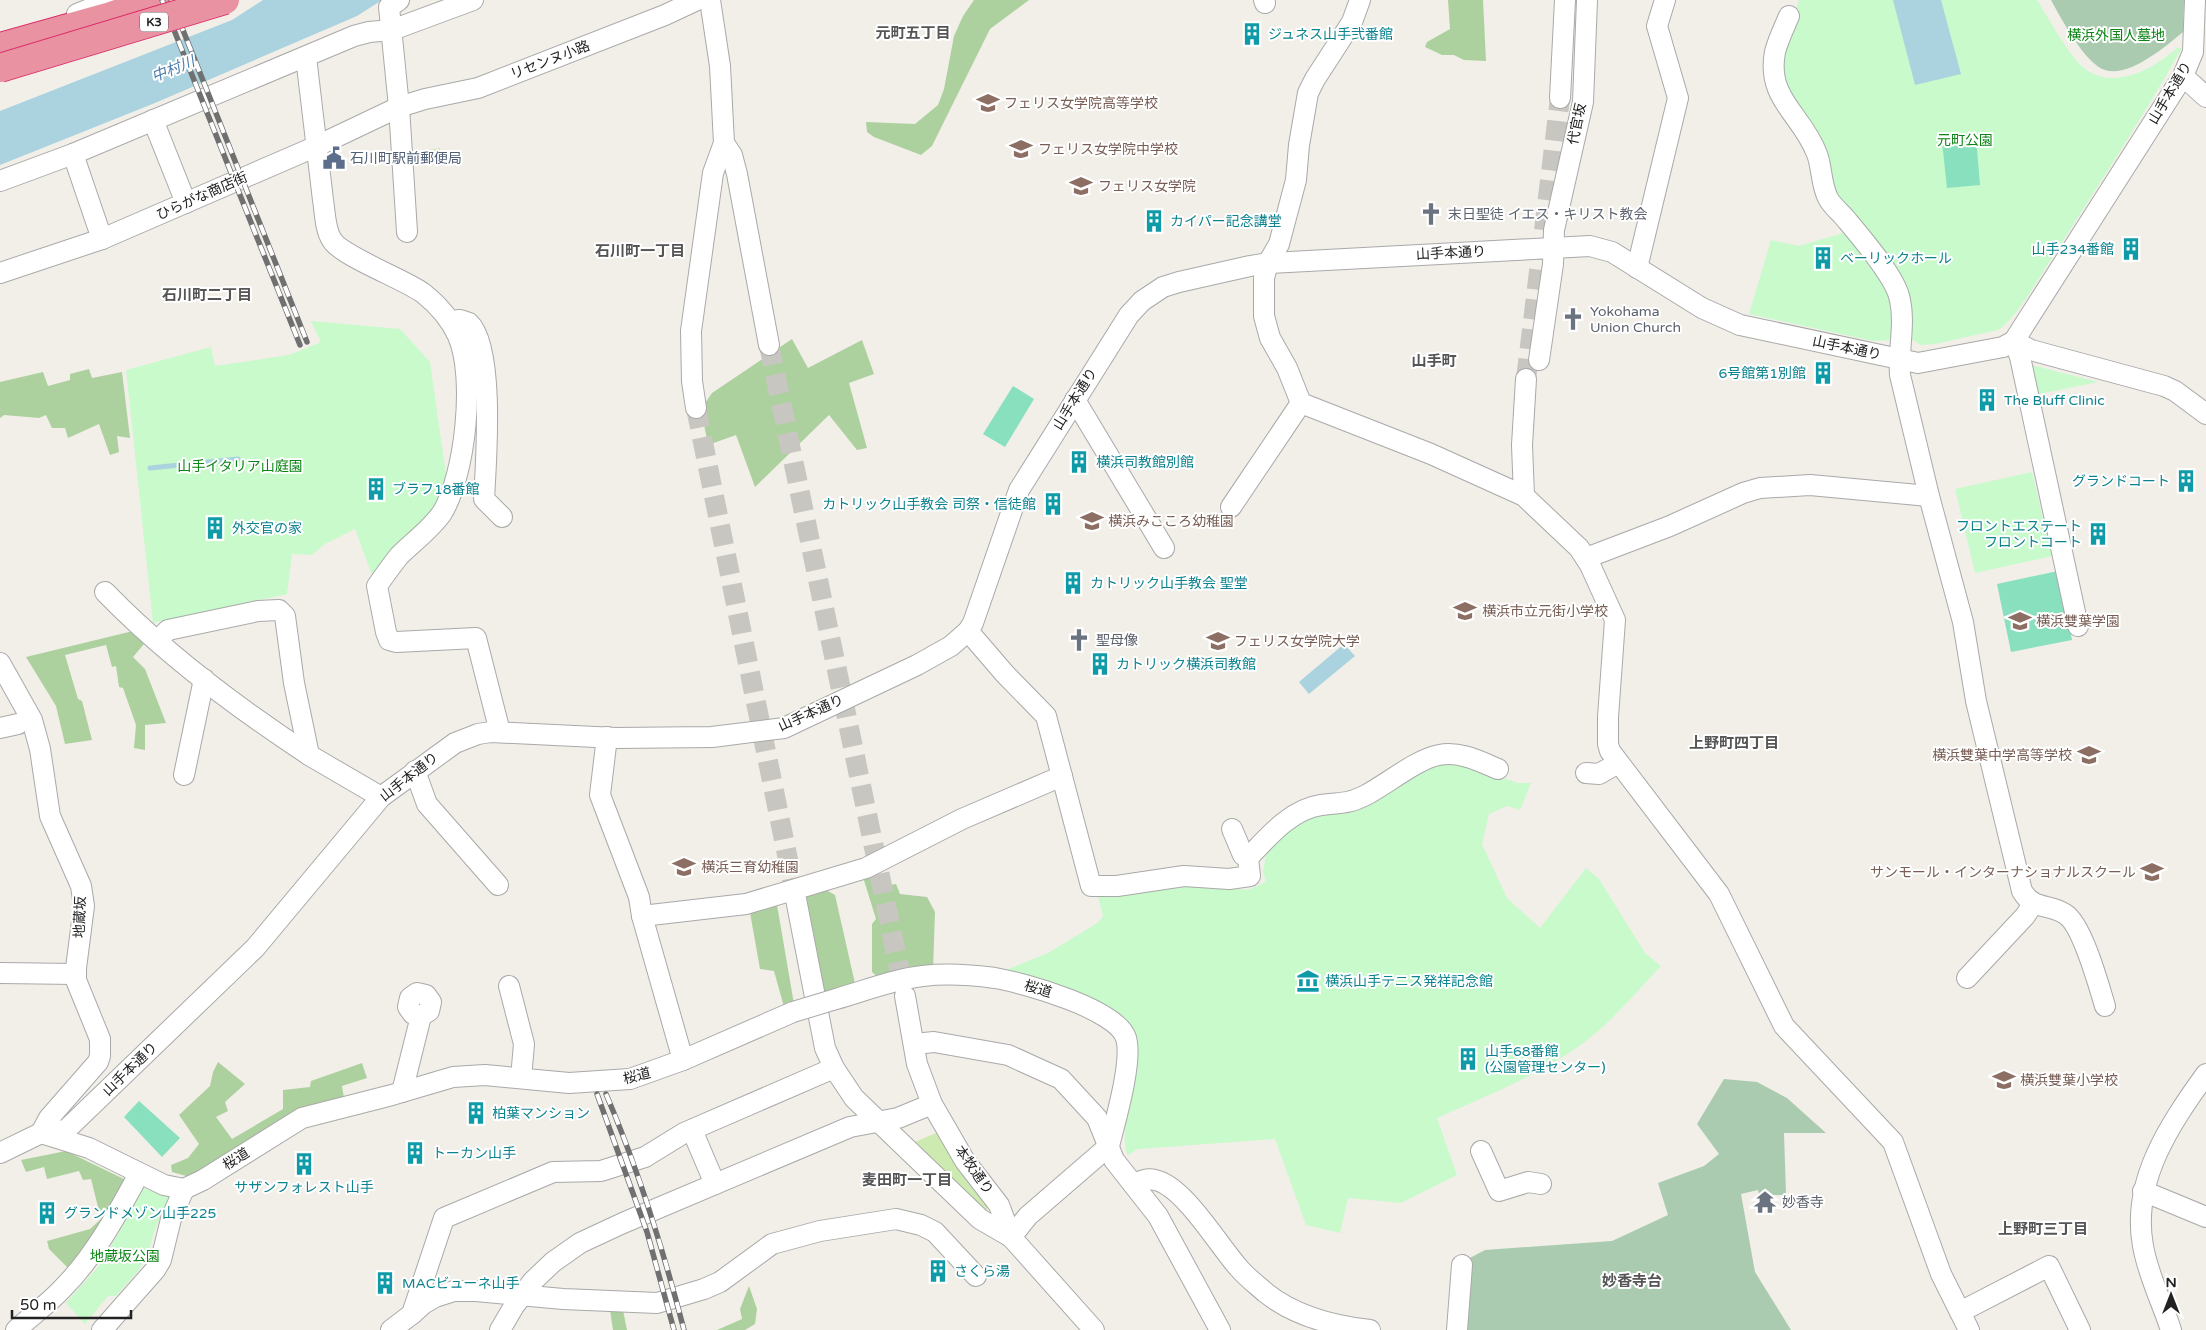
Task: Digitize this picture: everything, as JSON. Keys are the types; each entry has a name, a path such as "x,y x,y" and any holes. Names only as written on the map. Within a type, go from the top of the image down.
{"highway":[{"name":"K3","path":"0,68 225,0"},
{"name":"K3","path":"0,47 111,16 151,9"}],"street":[{"path":"0,42 53,24 112,0"},
{"path":"0,77 151,9 190,0"},
{"path":"151,9 156,24 209,0"},
{"path":"399,0 389,7 399,107 407,232"},
{"path":"0,181 72,154 354,36 369,32 392,30 473,0"},
{"name":"リセンヌ小路","path":"399,107 425,99 478,88 664,15 697,0"},
{"path":"696,408 692,381 691,331 713,173 724,143 720,66 710,0"},
{"path":"1360,0 1352,22 1308,92 1299,145 1296,180 1279,244 1268,263 1264,278 1266,323 1270,338 1287,368 1301,402 1431,454 1524,496 1586,558 1615,620 1608,744 1610,751 1719,894 1784,1026 1893,1142 1940,1274 1969,1330"},
{"path":"1560,98 1566,0"},
{"name":"代官坂","path":"1539,360 1553,264 1554,230 1583,102 1587,0"},
{"path":"1637,268 1678,98 1657,26 1665,0"},
{"name":"山手本通り","path":"0,1153 41,1133 66,1130 255,948 381,797 444,750 466,738 478,734 500,732 607,737 712,737 784,728 917,665 952,646 968,631 1019,490 1129,315 1142,301 1163,287 1268,263 1553,246 1590,246 1612,252 1702,308 1740,325 1918,363 2003,347 2014,341 2183,76 2193,52 2196,0"},
{"path":"1789,16 1775,51 1773,74 1778,95 1803,126 1817,154 1828,198 1894,282 1900,297 1902,339 1898,360 1900,375 1929,496 1963,622 1976,701 2022,891 2033,904 2055,909 2072,919 2092,966 2105,1006"},
{"path":"306,57 316,146 326,216 332,241 342,250 421,292 442,310 451,321 459,338 464,358 467,407 459,469 451,494 441,514 399,556 376,586 386,632 390,640 396,642 476,638 500,732"},
{"path":"2183,76 2206,97"},
{"name":"ひらがな商店街","path":"0,273 102,239 316,146 399,107"},
{"path":"153,120 186,203"},
{"path":"724,143 732,155 737,174 768,344"},
{"path":"72,154 102,239"},
{"path":"451,321 460,320 469,323 478,334 485,376 487,411 484,499 502,518"},
{"path":"2014,341 2031,350 2164,386 2206,414"},
{"path":"2014,341 2022,367 2078,626"},
{"path":"1524,496 1522,446 1526,379"},
{"path":"1075,400 1164,548"},
{"path":"1232,508 1301,402"},
{"path":"1586,558 1663,529 1760,488 1810,485 1929,496"},
{"path":"105,592 135,623 158,640 169,654 204,678 242,710 309,755 381,797"},
{"path":"158,640 168,630 258,611 279,610 285,616 294,683 309,755"},
{"path":"968,631 1005,674 1066,736"},
{"name":"地蔵坂","path":"0,662 32,720 40,749 50,816 83,895 83,918 76,974 100,1039 100,1056 93,1068 49,1118 41,1133"},
{"path":"184,775 204,678"},
{"path":"1046,716 1091,886 1117,886 1184,876 1242,878 1250,876 1248,858"},
{"path":"607,737 600,795 640,897 642,916 683,1060"},
{"path":"1248,858 1280,826 1300,813 1320,805 1343,805 1364,796 1426,759 1440,754 1456,754 1472,758 1498,770"},
{"path":"1586,773 1599,774 1618,763"},
{"path":"415,771 427,804 498,886"},
{"path":"642,916 746,904 866,868 962,819 1062,776"},
{"path":"1232,829 1243,855 1248,858"},
{"name":"本牧通り","path":"795,894 820,1027 834,1068 854,1098 980,1219 1011,1237 1094,1330"},
{"path":"1967,978 2025,916 2033,904"},
{"path":"0,973 76,974"},
{"name":"桜道","path":"184,1189 203,1180 302,1118 402,1092 453,1076 486,1075 569,1083 622,1080 639,1077 793,1012 890,983 923,976 984,977 1033,987 1087,1007 1115,1022 1125,1035 1128,1054 1109,1146"},
{"path":"509,986 524,1044 521,1078"},
{"name":"本牧通り","path":"905,996 923,1084 932,1104 965,1161 999,1205 1011,1237"},
{"path":"402,1092 421,1016"},
{"path":"914,1044 934,1042 1008,1055 1061,1079 1097,1118 1114,1160 1158,1216 1220,1330"},
{"path":"412,1314 444,1218 553,1172 601,1172 645,1157 692,1130 834,1068"},
{"path":"2171,1330 2143,1246 2140,1206 2143,1191 2163,1139 2180,1110 2206,1074"},
{"path":"500,1330 522,1294 542,1271 580,1243 850,1127 898,1118 932,1104"},
{"path":"692,1130 715,1184"},
{"path":"41,1133 89,1148 164,1185 184,1189 171,1219 161,1260 155,1270 102,1330"},
{"path":"1011,1237 1028,1216 1109,1146"},
{"path":"1482,1151 1499,1192 1528,1182 1541,1184"},
{"path":"16,1330 63,1288 85,1263 111,1225 139,1174"},
{"path":"1133,1184 1150,1179 1157,1180 1172,1189 1209,1228 1238,1268 1276,1300 1339,1326 1370,1330"},
{"path":"2143,1191 2206,1217"},
{"path":"391,1330 423,1304 435,1297 454,1291 522,1294 580,1300 657,1303 704,1289 720,1282 772,1244 820,1231 896,1219 921,1225 935,1232 976,1276"},
{"path":"1457,1330 1462,1265"},
{"path":"1960,1312 2049,1266 2080,1330"}],"green space":[{"path":"974,0 1029,0 990,29 932,146 921,155 874,137 867,132 866,122 915,124 938,105 944,89 954,36 963,16"},
{"path":"1448,0 1483,0 1486,61 1464,60 1454,55 1442,55 1425,47 1427,42 1450,29"},
{"name":"元町公園","path":"1799,0 2037,0 2075,59 2087,70 2099,76 2113,78 2140,72 2166,57 2177,48 2182,48 2104,177 2029,294 2006,324 1998,330 1935,344 1921,345 1909,338 1908,316 1834,195 1784,92 1781,51"},
{"name":"横浜外国人墓地","path":"2051,0 2184,0 2183,32 2136,65 2115,71 2105,70 2097,66 2082,50"},
{"path":"1976,138 1980,185 1947,188 1942,141"},
{"path":"440,148 442,160 415,164 413,153"},
{"path":"1850,231 1892,294 1897,340 1873,341 1749,314 1771,240 1799,246"},
{"name":"山手イタリア山庭園","path":"311,321 400,329 430,362 447,482 434,508 372,575 355,529 325,544 312,555 292,554 287,594 153,623 126,370 211,347 215,366 289,355 321,342"},
{"path":"792,339 808,368 862,340 874,374 849,383 867,448 857,450 829,415 755,487 736,435 708,445 701,409 712,393"},
{"path":"2032,365 2098,382 2034,395"},
{"path":"89,369 92,378 122,372 130,438 117,436 119,452 110,455 99,424 68,438 65,428 52,428 46,415 39,418 4,415 0,418 0,382 43,372 48,386 70,380 70,374"},
{"path":"1013,386 1034,399 1005,447 983,434"},
{"path":"2032,472 2052,556 1975,573 1955,489"},
{"path":"2058,571 2072,640 2011,652 1997,584"},
{"path":"133,631 144,644 133,657 145,669 166,723 145,725 145,750 134,748 136,725 123,688 119,687 116,666 112,667 106,645 65,655 78,699 82,701 92,740 65,744 56,706 26,657"},
{"path":"1454,761 1518,783 1531,783 1520,810 1507,806 1489,814 1482,844 1507,898 1540,928 1586,868 1599,879 1645,953 1661,966 1599,1031 1575,1049 1525,1078 1437,1118 1457,1175 1401,1203 1348,1198 1340,1233 1306,1225 1275,1139 1138,1149 1128,1155 1125,1125 1134,1035 1006,970 1048,953 1099,922 1103,916 1097,892 1180,884 1248,890 1266,882 1263,872 1266,855 1284,834 1302,822 1319,815 1351,813 1420,771"},
{"path":"873,869 879,887 896,884 900,894 927,897 935,912 933,970 881,980 872,972 872,924 876,919 862,874"},
{"path":"819,886 835,895 856,988 825,996 804,891"},
{"path":"776,899 794,1004 784,1007 774,971 760,969 749,907"},
{"path":"218,1062 245,1084 225,1102 228,1111 216,1117 232,1139 283,1109 283,1090 310,1087 311,1081 362,1063 367,1078 342,1086 344,1098 204,1171 186,1176 172,1172 171,1165 188,1158 199,1144 179,1115 210,1086 213,1072"},
{"name":"妙香寺","path":"1724,1079 1757,1082 1787,1098 1826,1133 1784,1133 1786,1195 1759,1195 1758,1190 1741,1194 1755,1272 1791,1330 1462,1330 1464,1261 1485,1250 1612,1241 1668,1215 1658,1183 1704,1166 1719,1154 1697,1124"},
{"path":"139,1101 180,1138 162,1157 124,1117"},
{"path":"936,1133 971,1187 987,1206 987,1210 915,1142"},
{"path":"66,1151 128,1181 70,1270 49,1249 47,1241 90,1229 101,1219 91,1179 83,1180 79,1171 47,1179 44,1167 26,1172 21,1160"},
{"name":"地蔵坂公園","path":"140,1187 170,1197 155,1229 148,1253 138,1271 116,1296 108,1296 85,1324 66,1303 98,1267 118,1234"},
{"path":"749,1286 757,1309 755,1324 745,1330 717,1330 742,1319 740,1309"},
{"path":"610,1310 623,1310 627,1330 613,1330"}],"water":[{"name":"中村川","path":"263,0 382,0 357,16 155,103 0,165 0,111 232,20"},
{"path":"1893,0 1941,0 1961,74 1915,85"},
{"path":"1344,644 1355,656 1309,694 1299,682"}],"waterway":[{"path":"150,468 238,459"}],"tunnel":[{"path":"1526,379 1560,98"},
{"path":"769,345 905,996"},
{"path":"696,408 795,894"}],"railway":[{"path":"162,0 300,345"},
{"path":"171,0 307,342"},
{"path":"597,1094 647,1232 674,1330"},
{"path":"606,1094 649,1210 684,1330"}],"place":[{"name":"ジュネス山手弐番館","path":"1252,34"},
{"name":"フェリス女学院高等学校","path":"988,103"},
{"name":"フェリス女学院中学校","path":"1021,149"},
{"name":"石川町駅前郵便局","path":"334,158"},
{"name":"フェリス女学院","path":"1081,186"},
{"name":"末日聖徒 イエス・キリスト教会","path":"1431,214"},
{"name":"カイパー記念講堂","path":"1154,221"},
{"name":"山手234番館","path":"2131,249"},
{"name":"ベーリックホール","path":"1823,258"},
{"name":"Yokohama Union Church","path":"1573,319"},
{"name":"6号館第1別館","path":"1823,373"},
{"name":"The Bluff Clinic","path":"1987,400"},
{"name":"横浜司教館別館","path":"1079,462"},
{"name":"グランドコート","path":"2186,481"},
{"name":"ブラフ18番館","path":"376,489"},
{"name":"カトリック山手教会 司祭・信徒館","path":"1053,504"},
{"name":"横浜みこころ幼稚園","path":"1092,521"},
{"name":"外交官の家","path":"215,528"},
{"name":"フロントエステート フロントコート","path":"2098,534"},
{"name":"カトリック山手教会 聖堂","path":"1073,583"},
{"name":"横浜市立元街小学校","path":"1465,611"},
{"name":"横浜雙葉学園","path":"2020,621"},
{"name":"聖母像","path":"1079,640"},
{"name":"フェリス女学院大学","path":"1218,641"},
{"name":"カトリック横浜司教館","path":"1100,664"},
{"name":"横浜雙葉中学高等学校","path":"2089,755"},
{"name":"横浜三育幼稚園","path":"684,867"},
{"name":"サンモール・インターナショナルスクール","path":"2152,872"},
{"name":"横浜山手テニス発祥記念館","path":"1308,981"},
{"name":"山手68番館 (公園管理センター)","path":"1468,1059"},
{"name":"横浜雙葉小学校","path":"2004,1080"},
{"name":"柏葉マンション","path":"476,1113"},
{"name":"トーカン山手","path":"415,1153"},
{"name":"サザンフォレスト山手","path":"304,1164"},
{"name":"妙香寺","path":"1765,1202"},
{"name":"グランドメゾン山手225","path":"47,1213"},
{"name":"さくら湯","path":"938,1271"},
{"name":"MACビューネ山手","path":"385,1283"}],"district":[{"name":"元町五丁目","path":"913,33"},
{"name":"石川町一丁目","path":"640,251"},
{"name":"石川町二丁目","path":"207,295"},
{"name":"山手町","path":"1434,361"},
{"name":"上野町四丁目","path":"1734,743"},
{"name":"麦田町一丁目","path":"907,1180"},
{"name":"上野町三丁目","path":"2043,1229"},
{"name":"妙香寺台","path":"1632,1281"}]}
